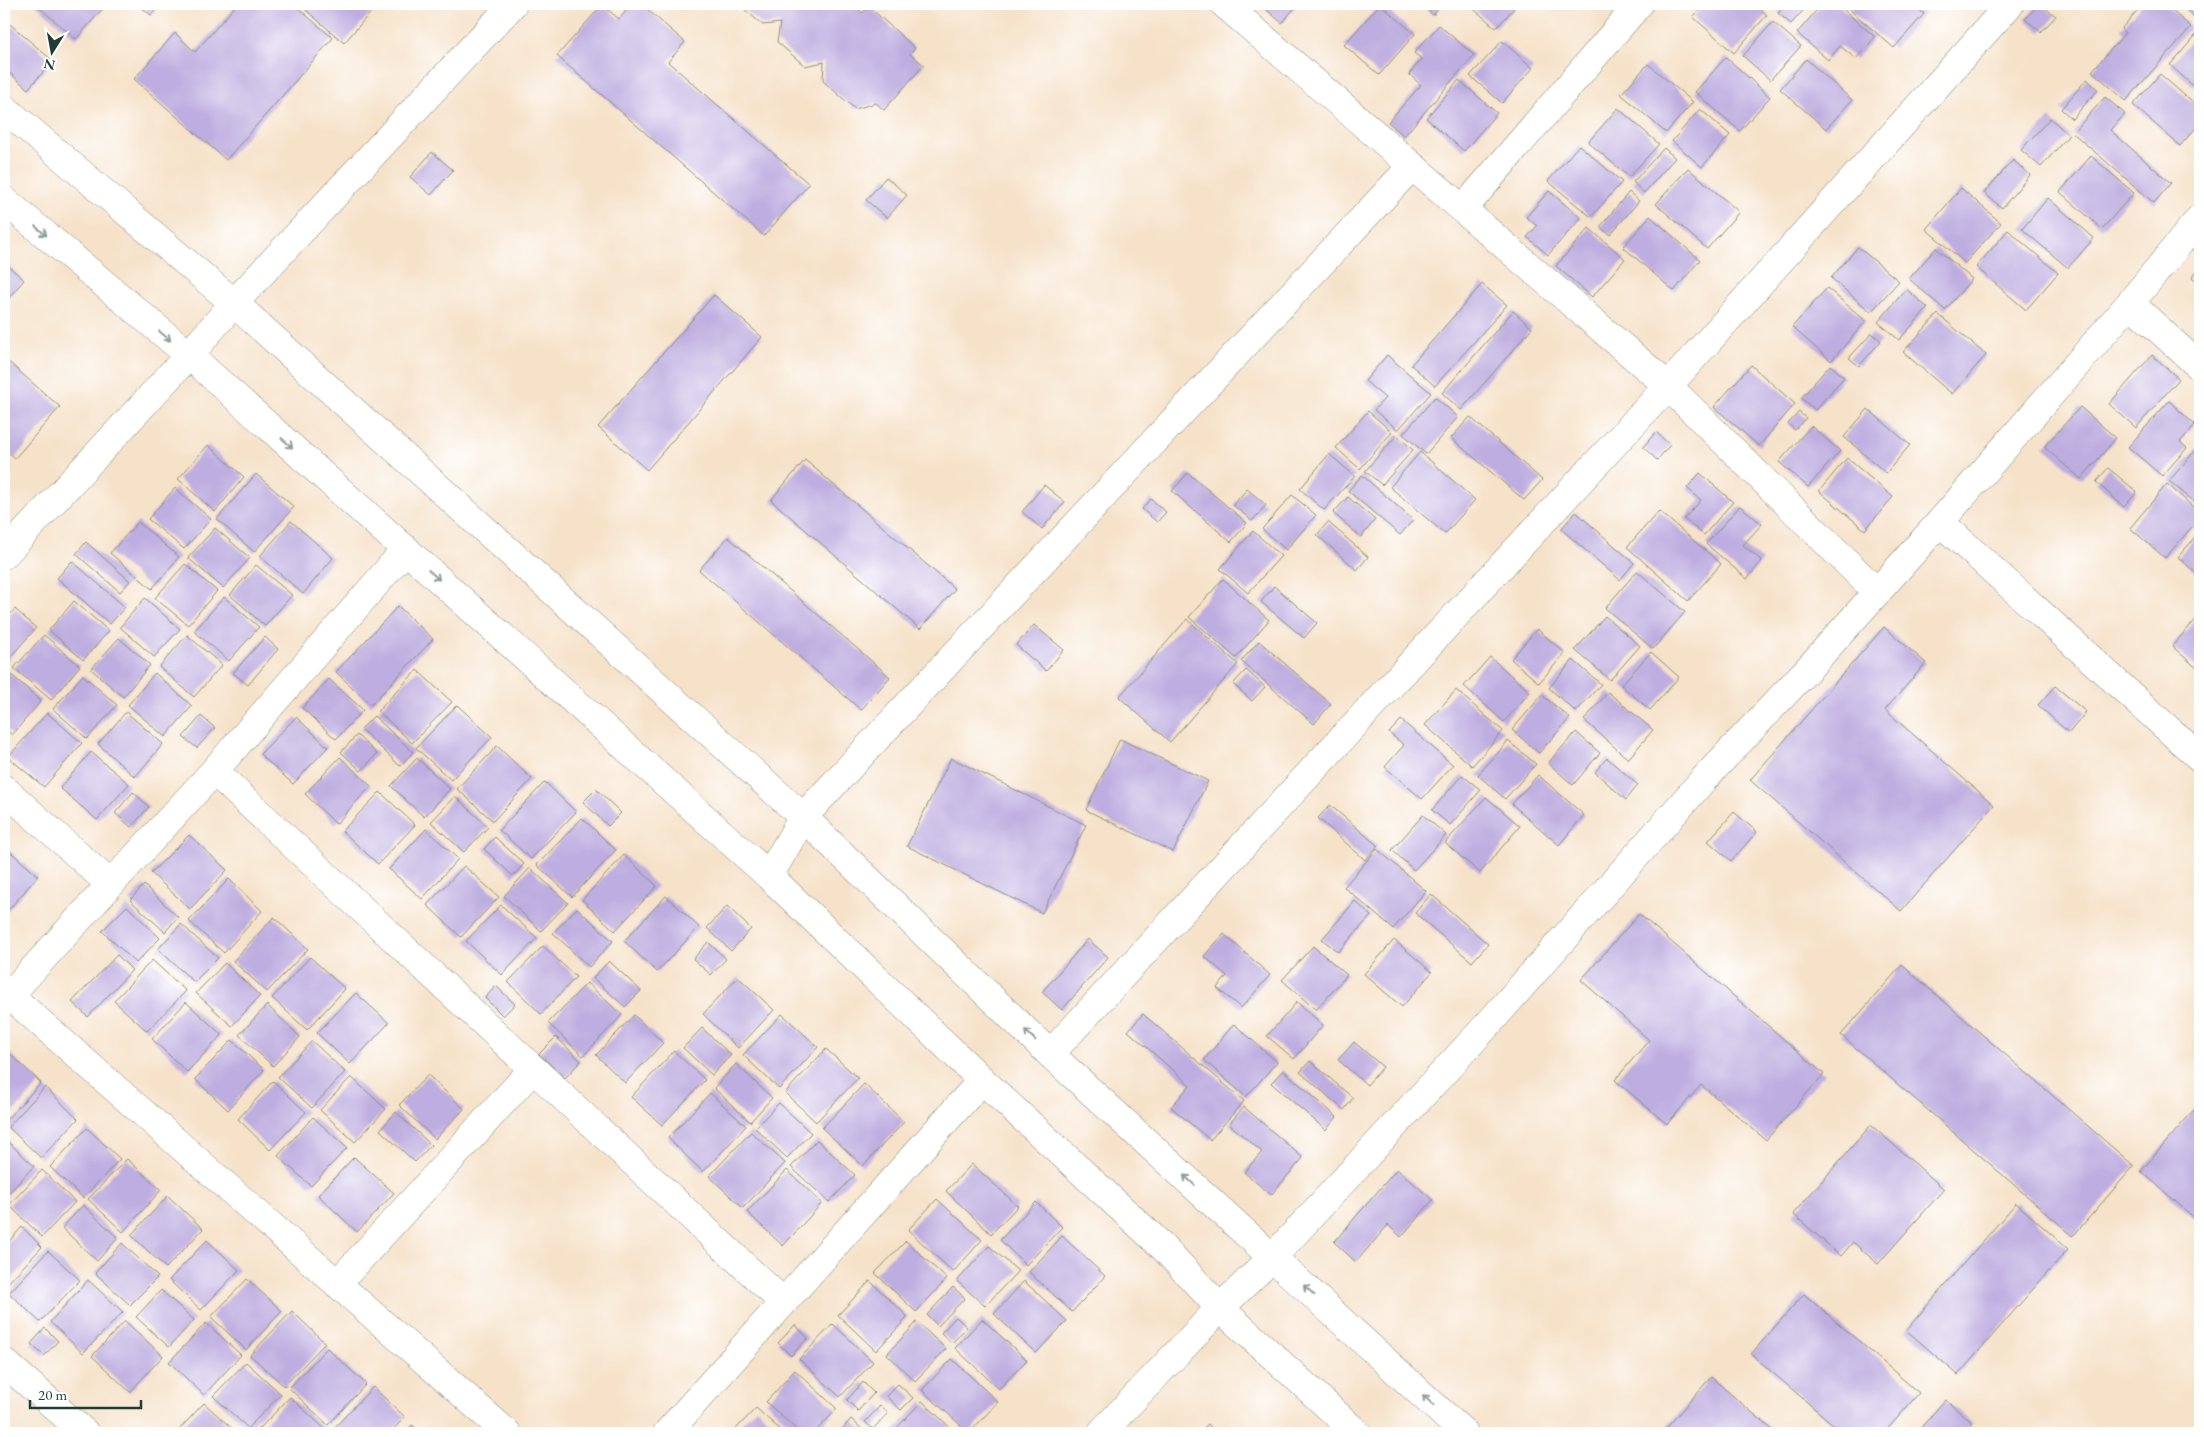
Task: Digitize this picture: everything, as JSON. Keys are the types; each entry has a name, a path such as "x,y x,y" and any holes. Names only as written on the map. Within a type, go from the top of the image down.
{"street":[{"path":"4,555 189,355 234,303 513,4"},
{"path":"1224,4 1668,386 1876,591"},
{"path":"1463,209 1639,4"},
{"path":"1050,1054 1668,386 2010,4"},
{"path":"4,108 234,303 803,817 1050,1054 1273,1256 1464,1433"},
{"path":"769,876 803,817 1412,166"},
{"path":"4,200 189,355 769,876 982,1080 1162,1246 1220,1308 1357,1433"},
{"path":"1101,1433 1220,1308 1273,1256 1484,1029 1704,779 1808,669 1876,591 1940,522 2130,304 2200,218"},
{"path":"2130,304 2200,367"},
{"path":"1940,522 2200,758"},
{"path":"406,549 214,771 6,998 506,1433"},
{"path":"214,771 783,1302"},
{"path":"4,789 110,884"},
{"path":"337,1284 533,1069"},
{"path":"667,1433 982,1080"},
{"path":"4,1362 85,1433"}],"building":[{"path":"35,4 107,4 76,39"},
{"path":"137,4 161,4 151,15"},
{"path":"237,4 293,4 333,38 226,160 134,79 175,33 195,52"},
{"path":"299,4 378,4 344,43"},
{"path":"632,4 641,4 685,42 668,62 809,184 764,236 557,56 602,5 619,19"},
{"path":"738,4 852,4 863,13 868,6 915,48 910,54 924,65 884,110 876,103 855,109 823,81 824,62 805,66 777,42 780,23 763,25"},
{"path":"1262,4 1298,4 1282,23"},
{"path":"1380,4 1415,34 1379,75 1344,45"},
{"path":"1421,4 1443,4 1433,15"},
{"path":"1468,4 1518,4 1496,28"},
{"path":"1705,4 1755,4 1767,15 1734,53 1693,17"},
{"path":"1787,4 1809,4 1791,24 1778,13"},
{"path":"1822,4 1837,4 1875,37 1856,59 1840,46 1828,60 1797,33"},
{"path":"1855,4 1913,4 1924,14 1894,48 1850,10"},
{"path":"2039,4 2056,16 2041,32 2025,19"},
{"path":"2143,4 2164,4 2191,27 2126,101 2092,71 2125,33 2121,29"},
{"path":"2179,4 2200,4 2200,22"},
{"path":"4,19 53,61 28,89 4,68"},
{"path":"1773,22 1801,46 1770,80 1743,56"},
{"path":"1439,25 1474,55 1404,136 1388,122 1421,85 1409,74 1422,59 1414,53"},
{"path":"2196,35 2200,39 2200,92 2170,65"},
{"path":"1502,41 1533,68 1502,103 1470,76"},
{"path":"1726,57 1770,97 1740,131 1695,92"},
{"path":"1806,59 1852,100 1826,129 1780,89"},
{"path":"1648,64 1693,102 1666,133 1621,94"},
{"path":"2160,74 2200,109 2200,123 2180,146 2133,105"},
{"path":"2087,79 2098,90 2072,119 2061,109"},
{"path":"1459,80 1497,113 1464,151 1426,118"},
{"path":"2105,97 2125,114 2110,130 2171,183 2154,203 2073,133"},
{"path":"1618,108 1659,144 1629,177 1588,142"},
{"path":"1700,109 1730,135 1702,167 1672,141"},
{"path":"2050,118 2069,135 2041,167 2021,150"},
{"path":"1579,145 1622,182 1591,217 1548,181"},
{"path":"1664,148 1675,158 1644,193 1633,182"},
{"path":"432,152 453,170 431,195 410,177"},
{"path":"2091,156 2134,193 2102,229 2060,192"},
{"path":"2013,160 2030,175 2002,208 1984,193"},
{"path":"1688,168 1739,212 1707,249 1656,204"},
{"path":"886,177 907,195 887,218 866,200"},
{"path":"1961,188 2001,223 1965,263 1926,229"},
{"path":"1549,191 1581,218 1548,255 1527,237 1537,226 1526,217"},
{"path":"1629,192 1639,201 1610,235 1600,227"},
{"path":"2048,198 2094,238 2068,268 2022,229"},
{"path":"1650,216 1700,260 1674,291 1623,247"},
{"path":"1589,228 1625,259 1592,297 1556,266"},
{"path":"2008,230 2058,273 2026,310 1976,267"},
{"path":"1858,247 1899,281 1871,312 1831,278"},
{"path":"1936,248 1972,279 1945,310 1909,279"},
{"path":"4,262 24,280 4,303"},
{"path":"2200,267 2200,284 2192,277"},
{"path":"1482,284 1507,305 1435,386 1411,365"},
{"path":"1827,288 1866,321 1831,361 1792,327"},
{"path":"1906,289 1928,308 1899,340 1878,322"},
{"path":"714,295 762,337 647,470 598,427"},
{"path":"1513,311 1532,328 1461,410 1442,393"},
{"path":"1938,314 1986,355 1952,394 1903,352"},
{"path":"1872,333 1881,341 1859,366 1849,358"},
{"path":"1387,355 1431,393 1398,430 1374,410 1385,398 1365,381"},
{"path":"2152,355 2179,379 2136,428 2109,404"},
{"path":"4,358 60,407 15,458 4,448"},
{"path":"1751,365 1795,404 1759,446 1714,407"},
{"path":"1830,365 1844,377 1815,410 1801,398"},
{"path":"1435,397 1458,417 1426,454 1403,434"},
{"path":"2169,401 2195,425 2180,442 2187,448 2162,476 2128,447"},
{"path":"2080,407 2116,438 2081,479 2044,447"},
{"path":"1868,409 1910,445 1886,473 1844,437"},
{"path":"1368,411 1392,432 1360,469 1336,448"},
{"path":"1799,412 1806,418 1795,430 1788,424"},
{"path":"1470,417 1542,480 1524,500 1451,438"},
{"path":"1811,426 1840,451 1808,487 1779,462"},
{"path":"1656,432 1670,445 1657,460 1643,447"},
{"path":"1397,435 1413,450 1382,485 1365,471"},
{"path":"208,445 244,477 215,512 178,479"},
{"path":"2200,445 2200,502 2198,505 2169,481"},
{"path":"1420,452 1475,500 1445,534 1390,487"},
{"path":"1329,454 1355,476 1324,510 1300,489"},
{"path":"1847,458 1893,497 1865,530 1819,491"},
{"path":"805,460 955,589 920,629 771,500"},
{"path":"2108,468 2137,492 2124,507 2096,482"},
{"path":"1188,473 1247,523 1231,542 1172,491"},
{"path":"1700,473 1733,502 1704,535 1684,519 1701,500 1687,488"},
{"path":"256,474 294,507 254,552 217,519"},
{"path":"1362,475 1413,520 1400,535 1348,491"},
{"path":"2167,484 2200,513 2200,518 2165,558 2130,528"},
{"path":"1044,485 1065,502 1042,529 1022,512"},
{"path":"175,488 211,519 184,549 148,519"},
{"path":"1247,489 1266,505 1252,521 1233,505"},
{"path":"1292,495 1316,515 1286,550 1262,529"},
{"path":"1348,497 1375,520 1361,537 1333,513"},
{"path":"1151,499 1166,512 1157,522 1142,509"},
{"path":"1740,506 1762,524 1743,545 1762,561 1747,579 1706,544"},
{"path":"1659,511 1721,564 1688,601 1627,547"},
{"path":"1576,512 1634,563 1620,580 1561,529"},
{"path":"291,521 333,558 303,594 260,556"},
{"path":"138,522 179,557 152,589 110,553"},
{"path":"1328,522 1368,557 1357,570 1317,535"},
{"path":"215,528 250,558 223,588 188,558"},
{"path":"1253,531 1281,556 1248,593 1220,569"},
{"path":"2200,532 2200,577 2178,557"},
{"path":"728,537 890,677 861,710 699,570"},
{"path":"86,542 130,581 120,592 76,554"},
{"path":"72,561 125,607 110,624 57,578"},
{"path":"185,564 217,591 188,625 155,598"},
{"path":"256,565 292,595 265,626 230,595"},
{"path":"1637,571 1685,612 1653,649 1605,608"},
{"path":"1223,579 1269,620 1236,658 1189,617"},
{"path":"1274,586 1317,623 1304,638 1261,602"},
{"path":"224,597 259,627 229,661 194,631"},
{"path":"145,598 180,629 154,657 120,627"},
{"path":"74,601 109,631 83,660 49,630"},
{"path":"398,606 433,639 371,705 336,672"},
{"path":"15,609 36,628 5,663 4,621"},
{"path":"2200,615 2200,671 2172,646"},
{"path":"1605,616 1640,646 1610,680 1575,650"},
{"path":"1187,619 1238,664 1170,742 1119,697"},
{"path":"1034,625 1064,650 1046,671 1016,645"},
{"path":"1884,627 1926,663 1885,710 1994,805 1901,911 1750,780"},
{"path":"1537,629 1565,653 1539,683 1511,659"},
{"path":"44,635 80,666 51,700 14,668"},
{"path":"187,635 222,665 194,697 159,667"},
{"path":"265,637 278,649 248,685 233,673"},
{"path":"119,638 150,665 123,697 91,669"},
{"path":"1259,641 1331,704 1314,724 1241,661"},
{"path":"1651,652 1679,677 1650,710 1621,685"},
{"path":"1490,657 1530,692 1504,722 1464,686"},
{"path":"1573,660 1601,684 1576,712 1549,688"},
{"path":"5,669 41,701 12,735 4,727"},
{"path":"417,670 452,702 412,743 378,711"},
{"path":"1246,670 1265,687 1252,701 1233,684"},
{"path":"155,673 192,706 165,737 128,705"},
{"path":"83,675 117,705 87,739 53,709"},
{"path":"329,679 363,710 336,739 302,708"},
{"path":"2055,686 2086,712 2069,733 2038,705"},
{"path":"1456,690 1503,731 1472,766 1425,725"},
{"path":"1608,692 1653,730 1628,759 1584,720"},
{"path":"1542,695 1570,718 1539,753 1512,730"},
{"path":"457,705 492,737 451,780 416,748"},
{"path":"126,712 163,744 135,777 98,744"},
{"path":"47,713 82,743 44,787 8,757"},
{"path":"201,716 215,728 197,748 183,737"},
{"path":"374,716 413,752 400,766 361,729"},
{"path":"296,717 328,747 293,784 260,754"},
{"path":"1401,720 1453,765 1422,799 1385,767 1404,745 1389,733"},
{"path":"1576,732 1600,753 1573,785 1548,763"},
{"path":"357,735 377,754 361,771 341,752"},
{"path":"1120,739 1208,781 1173,852 1086,810"},
{"path":"1508,741 1536,764 1505,799 1478,775"},
{"path":"497,746 532,779 493,821 457,789"},
{"path":"91,752 129,784 97,820 60,788"},
{"path":"340,757 371,786 336,824 305,794"},
{"path":"417,758 450,789 424,817 391,786"},
{"path":"951,758 1086,825 1042,913 907,846"},
{"path":"1607,758 1638,785 1626,800 1595,772"},
{"path":"1462,775 1481,790 1450,825 1432,810"},
{"path":"1538,775 1584,815 1559,845 1512,804"},
{"path":"545,782 576,812 531,859 499,830"},
{"path":"596,789 621,813 608,826 583,802"},
{"path":"133,792 149,807 131,827 115,813"},
{"path":"380,792 415,825 378,864 342,831"},
{"path":"455,796 488,827 464,852 431,822"},
{"path":"1486,797 1520,826 1480,873 1445,843"},
{"path":"1330,805 1378,846 1365,860 1318,818"},
{"path":"1734,812 1757,832 1731,861 1708,841"},
{"path":"1423,815 1446,835 1414,870 1392,850"},
{"path":"582,818 616,850 572,897 537,865"},
{"path":"426,829 458,859 422,899 389,869"},
{"path":"189,835 227,870 190,909 151,873"},
{"path":"495,837 524,864 513,876 484,849"},
{"path":"4,846 38,876 4,915"},
{"path":"1377,849 1426,891 1393,929 1344,887"},
{"path":"624,855 657,886 615,931 582,900"},
{"path":"464,866 499,897 461,937 427,905"},
{"path":"530,868 568,903 541,931 504,896"},
{"path":"229,879 262,911 224,953 189,921"},
{"path":"144,885 178,917 165,932 130,900"},
{"path":"1431,894 1488,944 1472,962 1415,913"},
{"path":"666,896 699,927 657,972 624,941"},
{"path":"1355,901 1371,916 1338,952 1322,939"},
{"path":"501,905 537,938 502,975 466,941"},
{"path":"127,906 160,938 136,963 102,931"},
{"path":"727,906 751,929 731,951 707,928"},
{"path":"577,908 613,941 589,967 553,933"},
{"path":"1639,914 1824,1074 1766,1140 1701,1085 1667,1124 1615,1080 1649,1040 1581,980"},
{"path":"274,917 308,949 267,992 233,961"},
{"path":"181,924 218,958 194,982 158,949"},
{"path":"1224,934 1270,975 1241,1008 1217,988 1227,976 1204,956"},
{"path":"1088,939 1108,957 1062,1010 1042,992"},
{"path":"1394,940 1432,972 1402,1007 1364,974"},
{"path":"708,942 726,959 711,975 693,959"},
{"path":"543,946 576,977 541,1014 508,982"},
{"path":"1313,946 1347,975 1316,1010 1282,980"},
{"path":"117,955 132,970 88,1017 72,1002"},
{"path":"310,957 345,989 307,1030 272,998"},
{"path":"152,960 186,991 147,1031 114,1001"},
{"path":"609,961 641,991 625,1007 593,978"},
{"path":"225,963 260,996 232,1026 196,993"},
{"path":"1902,965 2134,1166 2073,1236 1841,1035"},
{"path":"738,977 774,1010 738,1048 703,1014"},
{"path":"587,983 622,1015 583,1056 548,1023"},
{"path":"496,986 515,1004 503,1016 485,998"},
{"path":"356,993 389,1023 350,1064 317,1033"},
{"path":"186,1002 222,1035 187,1072 152,1039"},
{"path":"1297,1002 1323,1025 1294,1059 1267,1036"},
{"path":"267,1005 300,1037 273,1066 239,1035"},
{"path":"782,1014 818,1047 779,1089 743,1055"},
{"path":"1143,1014 1244,1101 1210,1140 1171,1107 1190,1085 1128,1031"},
{"path":"634,1015 663,1043 625,1083 596,1055"},
{"path":"1234,1024 1277,1062 1246,1097 1204,1060"},
{"path":"702,1028 731,1055 712,1075 683,1048"},
{"path":"556,1037 581,1061 565,1078 539,1054"},
{"path":"232,1040 264,1070 228,1110 195,1079"},
{"path":"312,1041 345,1072 312,1108 278,1077"},
{"path":"1354,1042 1383,1067 1367,1085 1338,1060"},
{"path":"4,1048 41,1083 4,1122"},
{"path":"826,1049 858,1078 816,1122 785,1093"},
{"path":"674,1051 705,1080 662,1125 631,1097"},
{"path":"1310,1061 1353,1098 1344,1110 1300,1072"},
{"path":"736,1064 772,1098 750,1122 714,1088"},
{"path":"1283,1070 1337,1117 1326,1130 1271,1083"},
{"path":"428,1075 464,1109 435,1139 399,1105"},
{"path":"351,1077 386,1109 355,1142 320,1110"},
{"path":"273,1081 306,1112 270,1150 238,1119"},
{"path":"864,1084 904,1122 863,1166 822,1128"},
{"path":"45,1087 78,1119 41,1158 8,1127"},
{"path":"710,1093 746,1126 703,1172 668,1138"},
{"path":"779,1103 811,1133 787,1158 755,1128"},
{"path":"2200,1103 2200,1223 2141,1171"},
{"path":"1244,1107 1303,1158 1271,1195 1244,1172 1262,1152 1229,1124"},
{"path":"396,1112 431,1145 415,1162 380,1130"},
{"path":"313,1117 347,1148 311,1186 278,1156"},
{"path":"1871,1125 1944,1189 1878,1264 1853,1242 1841,1256 1793,1214"},
{"path":"87,1128 120,1159 83,1198 50,1167"},
{"path":"751,1132 785,1163 743,1208 709,1176"},
{"path":"4,1138 34,1166 5,1197 4,1196"},
{"path":"817,1140 855,1175 829,1202 791,1167"},
{"path":"354,1157 394,1193 357,1232 318,1195"},
{"path":"127,1159 161,1190 123,1232 88,1199"},
{"path":"972,1164 1018,1206 991,1234 946,1191"},
{"path":"1397,1169 1433,1200 1401,1237 1388,1225 1356,1262 1334,1242"},
{"path":"42,1170 75,1202 42,1237 9,1205"},
{"path":"787,1170 822,1203 783,1246 747,1212"},
{"path":"168,1196 203,1229 166,1268 131,1235"},
{"path":"937,1199 982,1240 953,1272 908,1230"},
{"path":"1036,1202 1062,1227 1026,1265 1000,1240"},
{"path":"2016,1203 2068,1249 1958,1375 1906,1330"},
{"path":"83,1205 118,1238 97,1261 62,1228"},
{"path":"22,1227 42,1247 4,1287 4,1247"},
{"path":"1062,1236 1105,1276 1072,1312 1029,1272"},
{"path":"207,1240 239,1270 201,1310 169,1280"},
{"path":"906,1241 947,1279 916,1312 875,1273"},
{"path":"122,1243 158,1277 130,1305 95,1273"},
{"path":"989,1246 1018,1271 985,1306 957,1281"},
{"path":"48,1251 80,1280 40,1322 9,1293"},
{"path":"247,1279 282,1311 246,1350 211,1317"},
{"path":"88,1280 123,1312 83,1353 50,1322"},
{"path":"870,1281 908,1317 876,1351 838,1315"},
{"path":"1024,1281 1067,1321 1036,1353 994,1314"},
{"path":"953,1287 965,1298 938,1326 927,1315"},
{"path":"161,1290 194,1320 169,1347 136,1317"},
{"path":"1804,1294 1919,1393 1884,1433 1843,1433 1751,1354"},
{"path":"292,1311 325,1343 284,1386 250,1355"},
{"path":"956,1317 967,1327 952,1343 941,1333"},
{"path":"982,1319 1027,1360 999,1389 955,1348"},
{"path":"125,1321 163,1356 130,1392 92,1356"},
{"path":"917,1322 946,1349 915,1381 887,1354"},
{"path":"206,1323 241,1355 204,1395 169,1362"},
{"path":"833,1324 873,1362 840,1397 799,1359"},
{"path":"795,1325 808,1338 791,1356 778,1343"},
{"path":"45,1328 58,1341 44,1356 31,1344"},
{"path":"327,1348 366,1384 328,1425 289,1388"},
{"path":"952,1359 998,1402 969,1433 922,1390"},
{"path":"246,1362 281,1394 248,1428 213,1396"},
{"path":"795,1370 837,1409 814,1433 800,1433 766,1402"},
{"path":"1711,1377 1776,1433 1662,1433"},
{"path":"863,1382 874,1393 858,1411 847,1400"},
{"path":"898,1384 913,1398 901,1410 886,1396"},
{"path":"373,1387 405,1417 390,1433 330,1432"},
{"path":"290,1397 325,1429 321,1433 261,1433 258,1430"},
{"path":"1945,1400 1973,1423 1964,1433 1916,1433"},
{"path":"922,1401 956,1433 892,1433"},
{"path":"204,1403 237,1433 176,1433"},
{"path":"880,1406 888,1413 873,1429 865,1422"},
{"path":"756,1408 784,1433 732,1433"},
{"path":"851,1419 866,1433 839,1433"},
{"path":"1208,1424 1217,1433 1199,1433"},
{"path":"412,1425 421,1433 405,1433"}]}
